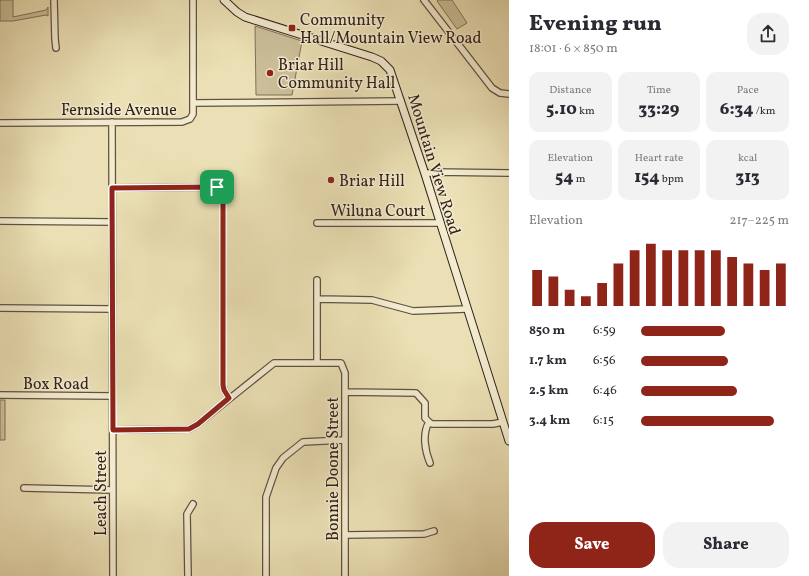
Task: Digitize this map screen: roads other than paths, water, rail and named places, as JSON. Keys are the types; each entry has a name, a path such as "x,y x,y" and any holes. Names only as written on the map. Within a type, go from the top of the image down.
{"street":[{"path":"54,0 54,39 56,48"},
{"name":"Fernside Avenue","path":"0,123 187,121 193,114 193,0"},
{"name":"Mountain View Road","path":"224,0 233,9 245,17 381,61 392,75 425,174 466,309 509,441"},
{"path":"424,0 492,88 500,93 509,94"},
{"path":"193,103 401,101"},
{"name":"Leach Street","path":"112,122 113,576"},
{"path":"425,174 434,172 509,173"},
{"path":"112,188 217,187 222,189 223,385 229,398"},
{"path":"0,220 112,222"},
{"name":"Wiluna Court","path":"317,223 439,223"},
{"path":"113,430 189,429 198,424 274,363 317,362 317,280"},
{"path":"317,299 372,300 413,311 466,309"},
{"path":"0,308 112,309"},
{"name":"Bonnie Doone Street","path":"317,362 341,363 345,369 345,576"},
{"path":"345,392 416,393 425,403 425,418 432,424 493,424 503,422"},
{"name":"Box Road","path":"0,395 112,396"},
{"path":"428,422 425,427 425,452 430,463"},
{"path":"266,576 266,497 276,468 283,458 303,442 344,440"},
{"path":"24,488 112,490"},
{"path":"188,576 187,514 193,504"},
{"path":"345,536 424,534 434,531"}],"place":[{"name":"Community Hall/Mountain View Road","path":"292,28"},
{"name":"Briar Hill Community Hall","path":"270,73"},
{"name":"Briar Hill","path":"331,180"}]}
